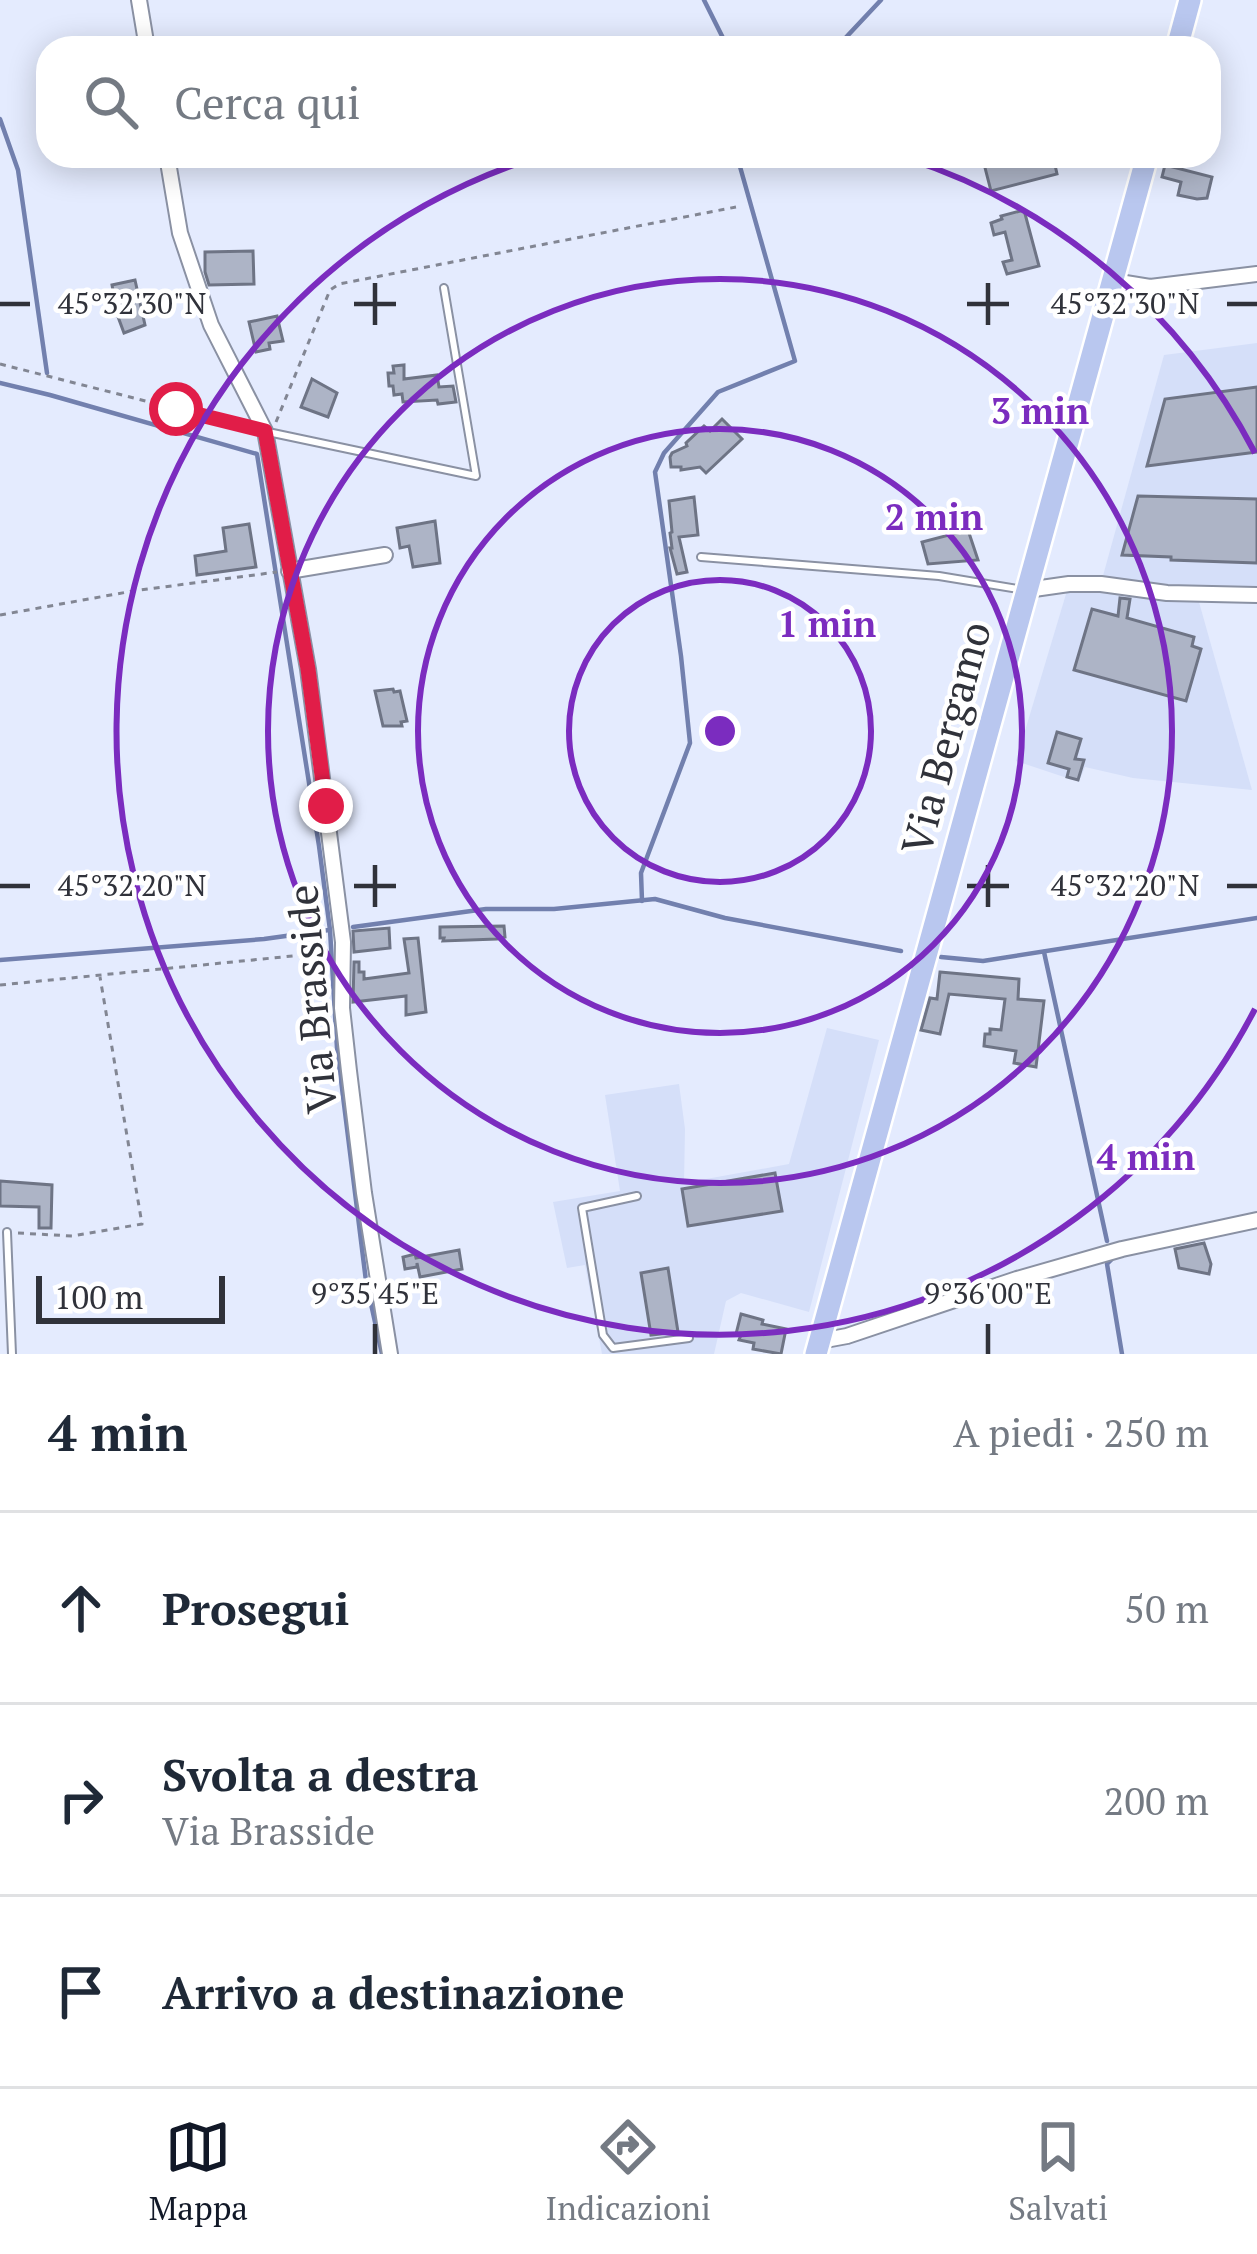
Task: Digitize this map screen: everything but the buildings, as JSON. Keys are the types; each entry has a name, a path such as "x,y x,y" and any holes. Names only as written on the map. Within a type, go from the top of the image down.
{"main road":[{"path":"1180,36 1190,0"},
{"name":"Via Bergamo","path":"818,1348 1144,168"}],"street":[{"path":"139,0 145,36"},
{"name":"Via Brasside","path":"168,168 180,233 211,325 265,431 308,669 342,951 349,1071 390,1354"},
{"path":"1113,281 1150,287 1257,274"},
{"path":"289,571 385,555"},
{"path":"1028,590 1100,584 1167,593 1257,596"},
{"name":"Via Bergamo","path":"818,1348 1017,1279 1122,1249 1257,1220"}],"lane":[{"path":"265,431 476,476 444,288"},
{"path":"701,557 939,576 1028,590"},
{"path":"637,1196 582,1208 603,1334 613,1348 689,1339"},
{"path":"7,1232 12,1354"}],"path":[{"path":"0,364 272,430 330,290 339,284 736,207"},
{"path":"0,615 271,573"},
{"path":"0,985 342,951"},
{"path":"7,1232 72,1236 142,1224 100,977"}],"shaded area":[{"path":"1257,343 1257,595 1197,595 1252,790 1133,778 1085,767 1079,782 1016,761 1069,584 1101,583 1164,355"},
{"path":"827,1028 879,1040 809,1312 741,1293 726,1301 714,1354 602,1354 585,1265 567,1268 553,1202 620,1191 605,1095 679,1084 685,1129 684,1183 789,1164"}],"waterway":[{"path":"704,0 722,36"},
{"path":"847,36 881,0"},
{"path":"0,119 18,170 47,373"},
{"path":"642,901 641,873 690,743 655,472 664,453 718,392 795,361 740,168"},
{"path":"0,383 257,454 319,846 337,1048 366,1281 382,1354"},
{"path":"353,927 486,909 554,909 655,899 725,918 901,951"},
{"path":"941,957 983,961 1257,918"},
{"path":"0,960 329,930"},
{"path":"1044,952 1107,1241"},
{"path":"1111,1260 1107,1264 1122,1354"}],"route":[{"path":"176,409 265,431 308,669 326,806"}]}
